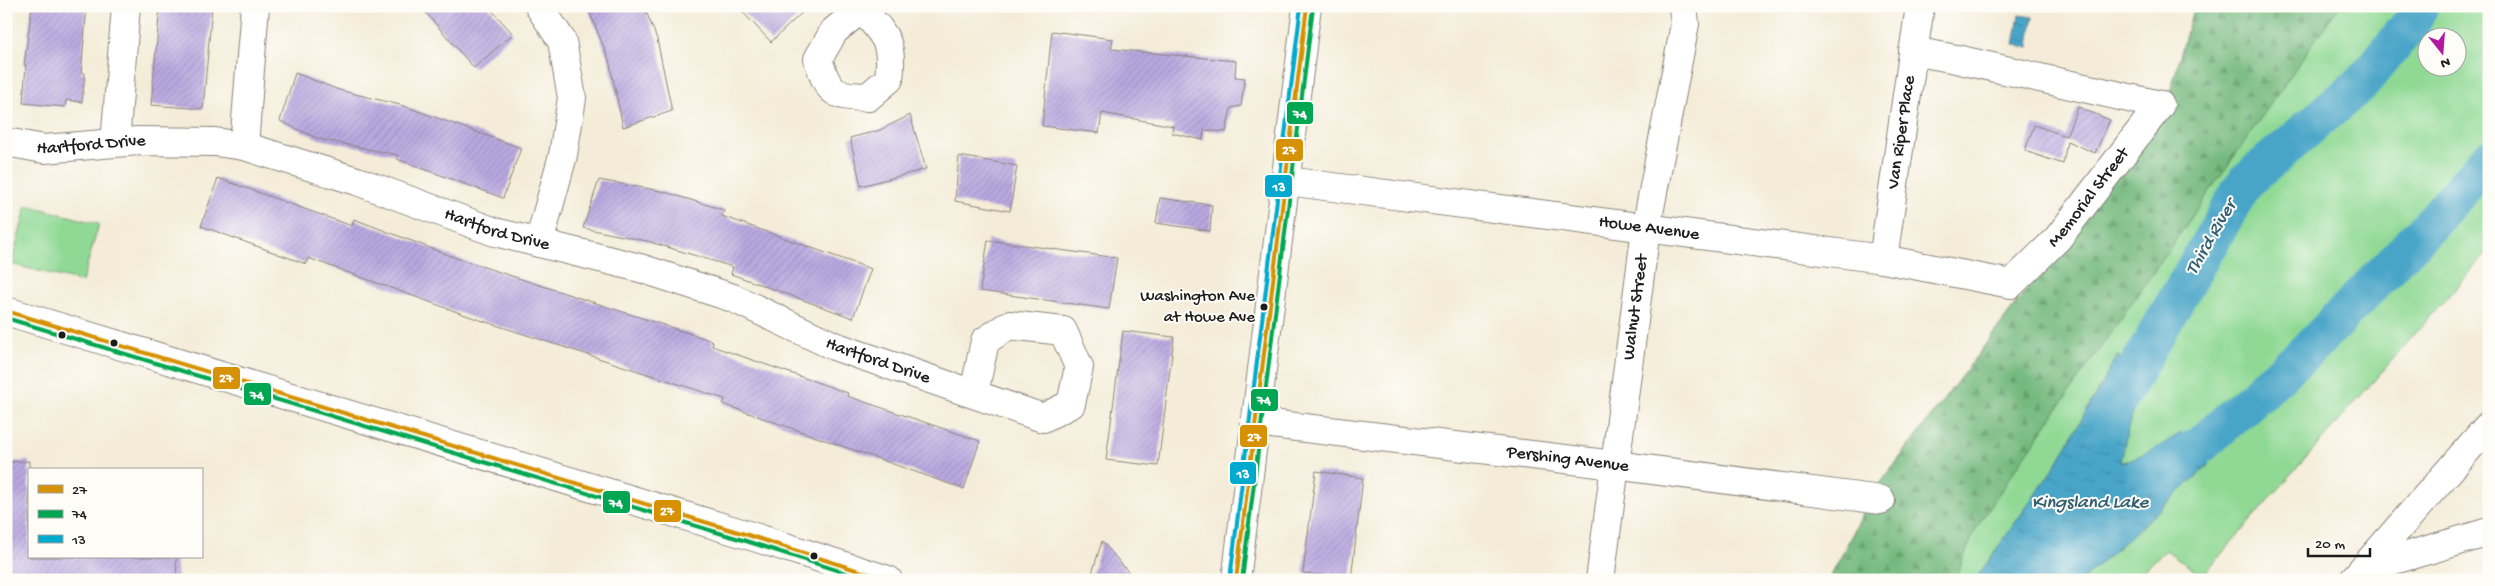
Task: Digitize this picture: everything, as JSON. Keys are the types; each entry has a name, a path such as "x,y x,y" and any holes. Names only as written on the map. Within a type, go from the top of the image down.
{"street":[{"path":"116,143 126,6"},
{"path":"244,146 255,6"},
{"path":"539,6 562,41 572,98 563,155 539,243"},
{"path":"1236,580 1287,181 1307,6"},
{"name":"Walnut Street","path":"1600,580 1646,229 1684,24 1683,6"},
{"name":"Van Riper Place","path":"1883,259 1920,6"},
{"name":"Memorial Street","path":"1913,52 1956,59 2160,105 2058,238 2011,284"},
{"name":"Hartford Drive","path":"6,142 44,150 138,141 215,142 244,146 356,181 495,232 640,268 733,298 834,346 974,393"},
{"name":"Howe Avenue","path":"1287,181 1883,259 2011,284"},
{"path":"6,311 748,535 888,580"},
{"name":"Pershing Avenue","path":"1255,422 1615,465 1881,500"},
{"path":"2358,574 2489,425"},
{"path":"2358,574 2489,532"}],"green space":[{"path":"2194,6 2489,6 2489,250 2202,576 2166,550 2133,580 1829,580 1874,492 2167,104"},
{"path":"2194,6 2339,6 2008,480 1976,528 1954,580 1829,580 1874,492 2167,104"},
{"path":"27,205 99,224 82,282 11,264"}],"water":[{"path":"2019,15 2033,17 2029,47 2014,45"},
{"name":"Kingsland Lake","path":"2118,355 2138,397 2127,431 2121,463 2153,450 2181,433 2210,464 2082,580 1975,580 2057,463"}],"building":[{"path":"32,6 87,6 81,73 85,73 82,102 66,100 65,107 23,103 26,65 24,65"},
{"path":"160,6 212,6 203,109 151,105"},
{"path":"420,6 488,6 513,34 474,68"},
{"path":"587,6 644,6 657,39 672,111 623,127 609,60"},
{"path":"737,6 809,6 771,42"},
{"path":"1052,31 1113,39 1111,49 1236,61 1235,77 1245,78 1241,106 1231,108 1226,132 1204,130 1203,140 1172,133 1173,126 1102,113 1099,133 1042,126"},
{"path":"295,73 339,90 404,106 521,148 503,198 397,159 398,155 319,139 280,121"},
{"path":"2078,107 2110,120 2095,153 2067,141 2063,164 2025,151 2034,125 2066,136"},
{"path":"910,115 926,169 861,186 850,138 880,130"},
{"path":"959,156 1017,166 1010,211 955,201"},
{"path":"218,178 352,226 354,219 459,259 713,341 712,346 848,393 847,396 980,441 964,489 723,404 725,399 474,318 308,258 306,264 201,226"},
{"path":"599,180 661,191 724,210 722,216 871,269 853,318 731,274 733,267 647,241 583,228"},
{"path":"1160,198 1212,205 1210,231 1156,223"},
{"path":"988,240 1117,258 1109,309 980,291"},
{"path":"1123,331 1174,337 1158,466 1106,460"},
{"path":"29,461 28,558 176,558 177,580 6,580 6,462"},
{"path":"1316,471 1363,478 1351,579 1303,573"},
{"path":"1102,541 1135,580 1090,580"}],"waterway":[{"name":"Third River","path":"2104,424 2245,182 2363,82 2412,22 2420,6"},
{"name":"Third River","path":"2150,473 2202,444 2314,344 2430,225 2489,158"}],"transit line":[{"name":"13","path":"1230,579 1301,6"},
{"name":"27","path":"1236,580 1307,6"},
{"name":"74","path":"1242,580 1313,7"},
{"name":"27","path":"6,311 748,535 887,580"},
{"name":"74","path":"6,318 746,541 867,580"}],"place":[{"name":"Washington Ave at Howe Ave","path":"1264,307"}]}
